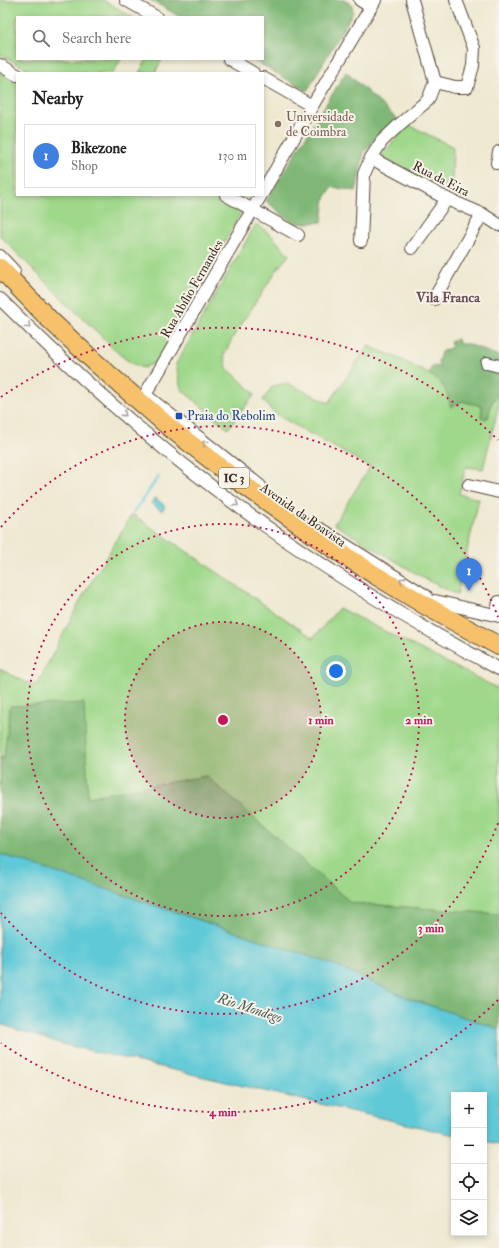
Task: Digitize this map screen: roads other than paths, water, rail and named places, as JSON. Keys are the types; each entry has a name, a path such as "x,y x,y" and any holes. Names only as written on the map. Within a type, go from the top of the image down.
{"highway":[{"name":"Avenida da Boavista","path":"0,268 49,319 96,363 169,427 230,475 330,546 375,575 428,607 499,646"},
{"name":"Avenida da Boavista","path":"0,285 88,372 162,435 224,484 324,556 422,617 499,659"}],"street":[{"path":"126,0 154,16"},
{"path":"264,190 373,3 360,0"},
{"path":"361,242 364,174 371,158 382,140 428,100 435,82 412,0"},
{"path":"435,82 455,87 468,87 473,66 474,48 456,0"},
{"path":"231,60 252,72"},
{"path":"0,65 16,74"},
{"path":"264,79 312,106"},
{"name":"Rua da Eira","path":"371,158 447,198 482,214 499,225"},
{"path":"228,196 298,235"},
{"name":"Rua Abílio Fernandes","path":"146,395 260,196"},
{"path":"412,248 447,198"},
{"path":"434,299 482,214"},
{"name":"Avenida da Boavista","path":"0,256 60,318 102,357 146,395 235,467 290,508 335,538 435,601 499,636"},
{"path":"0,299 77,373 138,427 218,492 364,592 418,624 499,668"},
{"path":"469,485 499,492"},
{"path":"435,601 498,616 499,602"}],"water":[{"path":"155,498 165,506 162,511 151,503"},
{"name":"Rio Mondego","path":"0,854 332,964 405,997 499,1029 499,1144 487,1142 487,1092 451,1092 451,1134 62,1044 0,1024"}],"waterway":[{"path":"134,512 159,476"}],"place":[{"name":"Universidade de Coimbra","path":"278,124"},
{"name":"Praia do Rebolim","path":"179,416"},
{"name":"Bikezone","path":"469,591"}],"district":[{"name":"Vila Franca","path":"448,297"}]}
